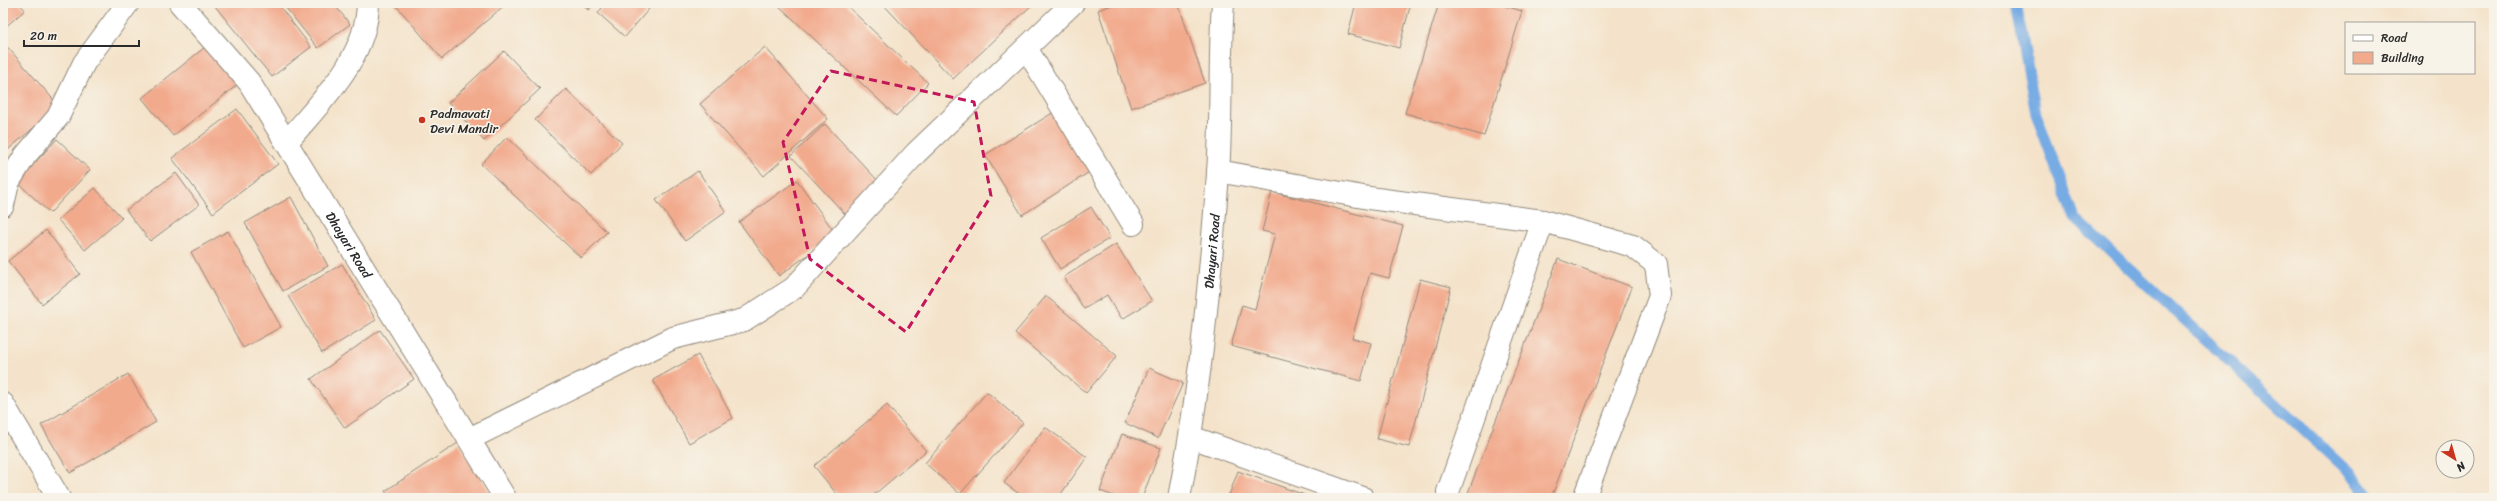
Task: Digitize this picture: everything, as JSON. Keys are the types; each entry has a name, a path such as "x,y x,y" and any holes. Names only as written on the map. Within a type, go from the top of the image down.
{"street":[{"path":"3,205 8,183 25,156 58,117 84,63 128,3"},
{"name":"Dhayari Road","path":"180,3 249,82 505,498"},
{"path":"286,142 341,76 359,46 362,40 368,3"},
{"path":"469,439 673,338 744,320 794,288 916,153 1073,3"},
{"name":"Dhayari Road","path":"1179,498 1191,437 1218,171 1219,57 1223,3"},
{"path":"1026,48 1133,224"},
{"path":"1218,171 1369,198 1543,221 1633,246 1656,264 1660,296 1584,498"},
{"path":"1448,492 1543,221"},
{"path":"3,404 59,498"},
{"path":"1191,437 1363,498"}],"highlighted area":[{"path":"831,71 974,102 991,196 906,332 810,259 783,142"}],"building":[{"path":"3,3 19,3 25,10 3,29"},
{"path":"219,3 277,3 311,47 272,77 215,6"},
{"path":"282,3 333,3 350,24 318,48"},
{"path":"394,3 507,3 442,59"},
{"path":"581,3 595,3 588,10"},
{"path":"606,3 654,3 625,37 598,13"},
{"path":"776,3 844,3 928,83 896,116"},
{"path":"882,3 1034,3 953,79"},
{"path":"1117,3 1178,3 1205,83 1131,108 1098,10"},
{"path":"1356,3 1411,3 1399,48 1348,34"},
{"path":"1439,3 1495,3 1522,11 1484,136 1405,113"},
{"path":"3,42 59,106 3,154"},
{"path":"210,43 241,82 173,136 142,98"},
{"path":"765,47 828,119 764,176 700,104"},
{"path":"504,51 540,89 484,141 448,103"},
{"path":"566,89 622,143 591,175 535,120"},
{"path":"237,109 278,164 213,213 172,158"},
{"path":"1054,112 1091,171 1022,215 985,155"},
{"path":"825,124 880,183 846,215 791,156"},
{"path":"507,137 607,232 581,258 481,164"},
{"path":"57,139 90,170 50,213 17,182"},
{"path":"698,171 726,212 685,241 656,200"},
{"path":"176,173 199,205 150,241 126,210"},
{"path":"797,180 836,234 779,276 739,222"},
{"path":"95,188 122,218 85,250 58,220"},
{"path":"1272,192 1403,226 1389,278 1370,273 1352,338 1371,343 1361,381 1231,346 1242,305 1255,309 1275,234 1262,231"},
{"path":"291,197 328,266 283,291 245,223"},
{"path":"1091,207 1110,238 1060,269 1041,238"},
{"path":"46,230 80,274 42,304 8,261"},
{"path":"228,231 281,327 243,348 191,252"},
{"path":"1116,244 1152,301 1122,319 1107,295 1084,309 1064,277"},
{"path":"1558,259 1632,287 1551,498 1466,498"},
{"path":"342,264 376,320 322,353 288,296"},
{"path":"1420,279 1451,287 1409,447 1377,439"},
{"path":"1046,296 1117,356 1086,393 1015,333"},
{"path":"380,330 414,379 345,428 311,379"},
{"path":"698,355 733,418 689,443 653,380"},
{"path":"1149,368 1183,383 1158,438 1125,423"},
{"path":"128,374 156,422 70,473 41,425"},
{"path":"987,392 1023,423 960,494 925,463"},
{"path":"887,405 926,451 870,498 840,498 814,466"},
{"path":"1045,427 1087,457 1058,498 1025,498 1004,483"},
{"path":"1122,434 1161,448 1142,498 1120,498 1100,491"},
{"path":"458,443 494,498 390,498 385,491"},
{"path":"1238,471 1313,498 1228,498"}],"waterway":[{"path":"2016,3 2036,114 2075,218 2357,480 2371,498"}],"place":[{"name":"Padmavati Devi Mandir","path":"422,120"}]}
